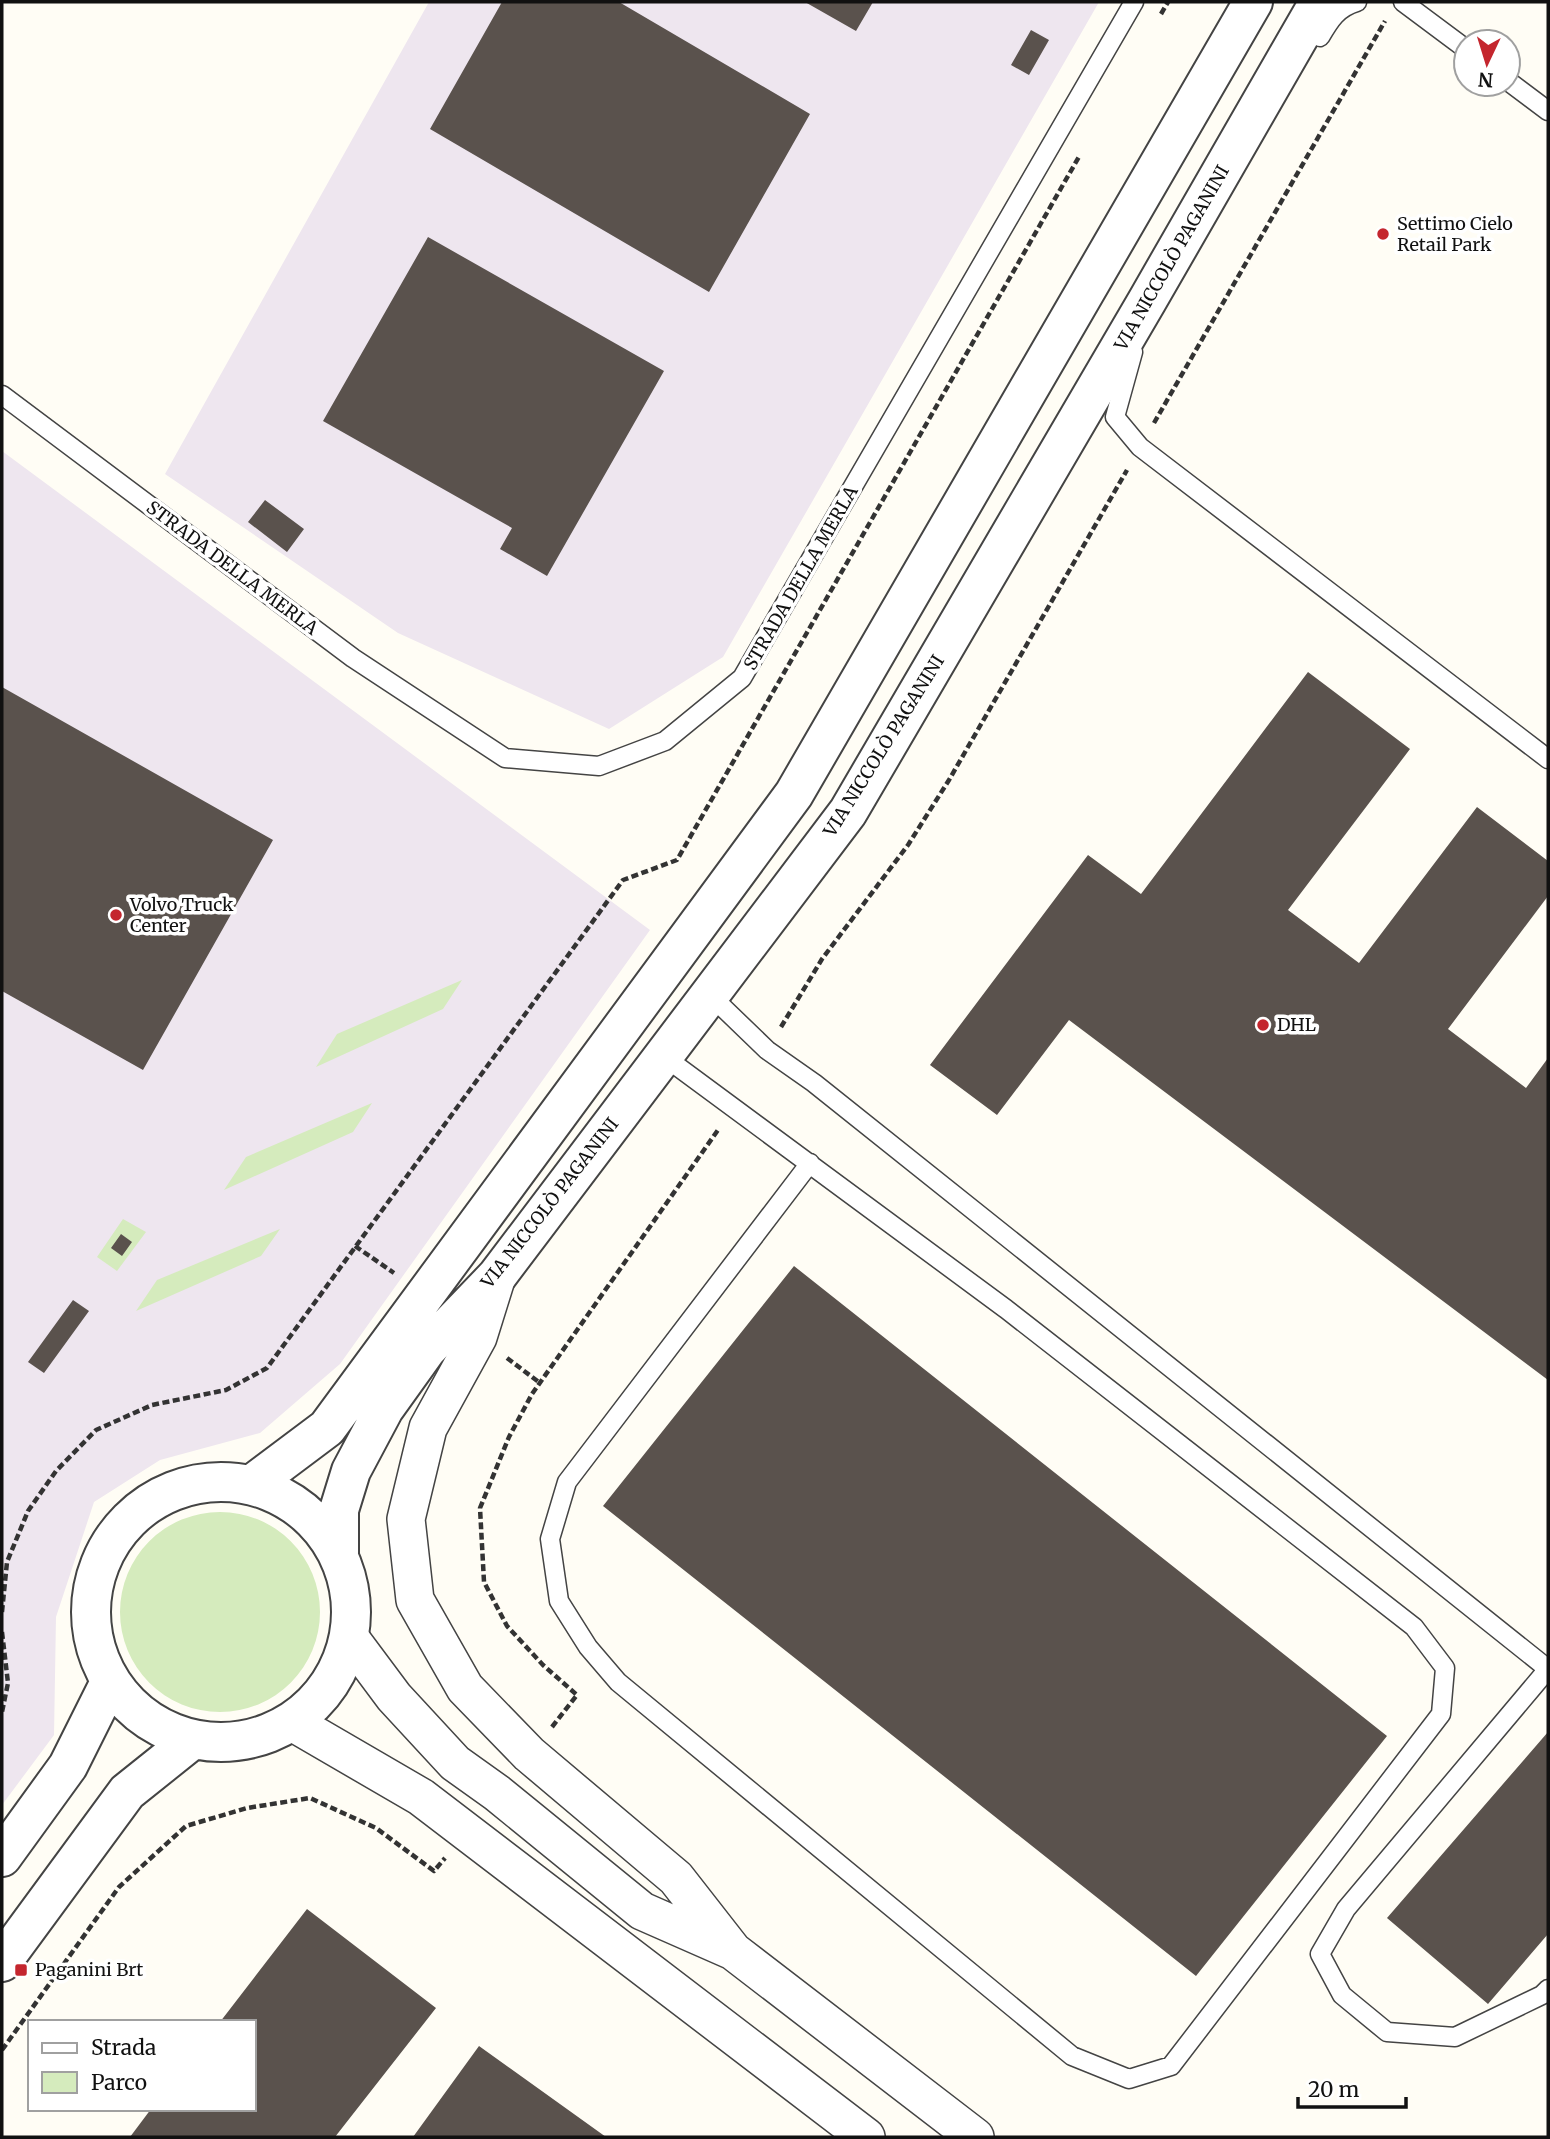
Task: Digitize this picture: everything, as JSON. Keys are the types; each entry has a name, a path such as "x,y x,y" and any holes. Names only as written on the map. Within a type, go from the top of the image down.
{"street":[{"path":"251,1485 327,1428 794,794 1253,2"},
{"name":"VIA NICCOLÒ PAGANINI","path":"340,1555 339,1510 351,1471 384,1409 427,1349 497,1276 848,812 1319,2"},
{"path":"497,1276 478,1337 428,1428 406,1519 415,1600 464,1688 529,1754 676,1878 733,1951"},
{"path":"207,1482 251,1485 287,1499 317,1524 340,1555 351,1596 350,1638 338,1671 319,1699 292,1722 261,1737 227,1743 192,1740 160,1728 141,1715 110,1682 93,1641 90,1597 103,1555 109,1546 129,1519 165,1494 207,1482"},
{"path":"350,1638 394,1697 455,1763 497,1793 642,1911 733,1951 975,2137"},
{"path":"2,1857 68,1766 110,1682"},
{"path":"292,1722 421,1797 866,2137"},
{"path":"2,1962 127,1792 192,1740"}],"lane":[{"name":"STRADA DELLA MERLA","path":"2,395 353,658 505,758 599,766 665,741 742,678 1134,2"},
{"path":"1280,69 1310,52 1339,9 1357,2"},
{"path":"1404,2 1452,38"},
{"path":"1522,92 1548,111"},
{"path":"1147,301 1115,417 1140,447 1548,759"},
{"path":"709,994 767,1049 814,1083 1548,1669 1346,1909 1320,1954 1342,1995 1387,2032 1455,2037 1542,1995 1548,1989"},
{"path":"662,1055 733,1106 810,1163 1006,1309 1414,1628 1445,1668 1441,1714 1171,2066 1129,2079 1072,2056 618,1682 588,1647 559,1601 550,1539 567,1482 810,1163"}],"path":[{"path":"1154,26 1168,2"},
{"path":"767,1049 822,958 908,845 949,780 1389,14"},
{"path":"2,1612 7,1562 28,1511 56,1471 96,1430 152,1405 226,1390 267,1368 623,880 677,860 1086,144"},
{"path":"529,1754 578,1695 543,1665 507,1626 489,1593 484,1582 480,1508 509,1437 532,1394 733,1106"},
{"path":"2,1632 8,1683 2,1712"},
{"path":"2,2050 120,1887 186,1826 247,1808 310,1798 376,1828 434,1871 466,1832"}],"shaded area":[{"path":"429,2 1099,2 723,657 609,729 398,633 165,474"},
{"path":"2,451 650,930 340,1364 260,1433 160,1460 94,1502 56,1617 54,1735 2,1805"}],"green space":[{"path":"462,980 443,1009 316,1067 337,1034"},
{"path":"372,1103 353,1132 224,1190 246,1157"},
{"path":"123,1219 146,1232 117,1271 97,1257"},
{"path":"280,1229 261,1256 136,1311 157,1280"},
{"path":"220,1512 258,1519 291,1541 313,1574 320,1612 313,1650 291,1683 258,1705 220,1712 182,1705 149,1683 127,1650 120,1612 127,1574 149,1541 182,1519"}],"building":[{"path":"502,2 619,2 810,114 709,292 430,129"},
{"path":"805,2 873,2 856,31"},
{"path":"1031,30 1049,40 1029,75 1011,65"},
{"path":"428,237 664,371 547,576 500,549 512,528 323,421"},
{"path":"265,500 304,529 287,552 248,522"},
{"name":"DHL","path":"1308,672 1410,749 1288,910 1359,963 1477,807 1548,861 1548,896 1448,1029 1526,1088 1548,1058 1548,1380 1069,1020 997,1115 930,1065 1088,855 1141,894"},
{"name":"Volvo Truck Center","path":"2,687 273,840 143,1070 2,991"},
{"path":"121,1234 132,1242 122,1256 111,1248"},
{"path":"794,1266 1387,1736 1196,1976 603,1506"},
{"path":"73,1300 89,1311 44,1373 28,1362"},
{"path":"1548,1732 1548,1934 1488,2004 1387,1918"},
{"path":"307,1909 436,2008 335,2137 130,2137 150,2111 256,2111 256,2020 222,2020"},
{"path":"479,2046 606,2137 413,2137"}],"place":[{"name":"Settimo Cielo Retail Park","path":"1383,234"},
{"name":"Volvo Truck Center","path":"116,915"},
{"name":"DHL","path":"1263,1025"},
{"name":"Paganini Brt","path":"21,1970"}]}
